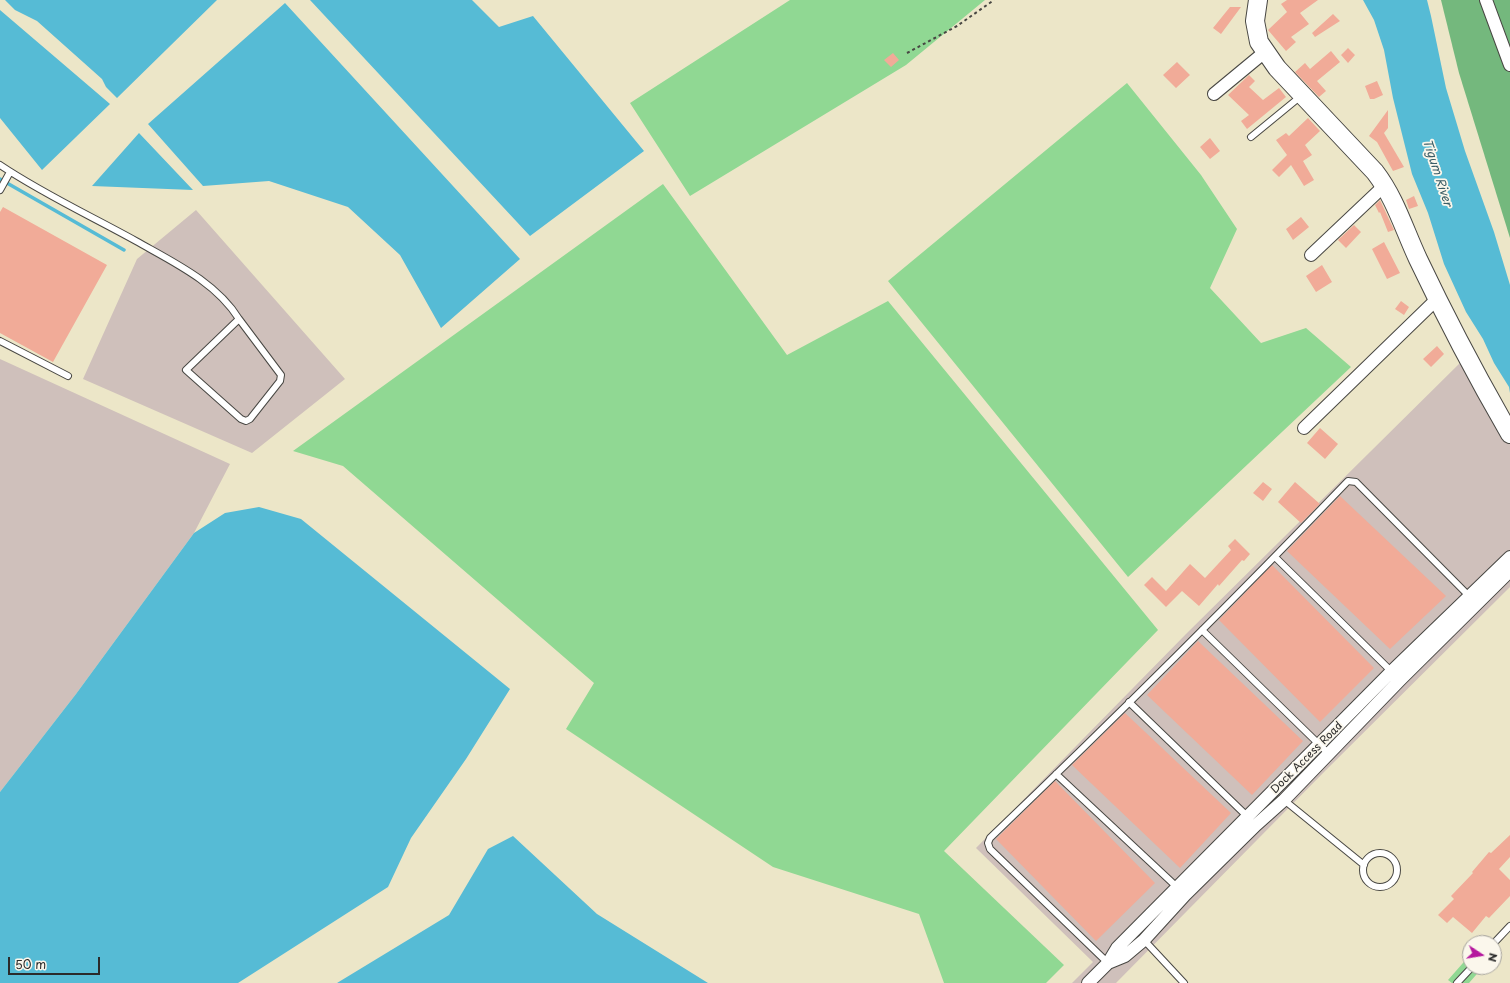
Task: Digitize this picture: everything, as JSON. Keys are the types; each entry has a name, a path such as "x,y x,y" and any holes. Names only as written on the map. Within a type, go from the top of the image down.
{"street":[{"path":"1258,0 1255,21 1259,42 1277,68 1375,172 1385,185 1438,298 1491,401 1510,434"},
{"path":"1486,0 1510,65"},
{"path":"1214,94 1266,51"},
{"path":"1311,255 1385,185"},
{"path":"1304,428 1438,298"},
{"name":"Dock Access Road","path":"1252,821 1284,800 1329,754 1400,680 1510,557"},
{"name":"Dock Access Road","path":"1088,983 1108,963 1117,948 1181,891 1252,821 1320,744 1392,671 1473,600 1510,571"},
{"name":"Dock Access Road","path":"1108,963 1125,956 1144,940 1181,891"}],"lane":[{"path":"1251,137 1302,95"},
{"path":"0,165 8,177 157,253 204,281 230,306 281,375 280,381 250,419 246,421 241,419 186,370 239,319"},
{"path":"0,190 8,177"},
{"path":"0,341 68,376"},
{"path":"1108,963 990,849 988,843 990,838 1202,630 1348,481 1356,482 1473,600"},
{"path":"1275,557 1400,680"},
{"path":"1202,630 1329,754"},
{"path":"1129,702 1252,821"},
{"path":"1056,774 1181,891"},
{"path":"1284,800 1364,865"},
{"path":"1376,854 1385,854 1392,859 1397,866 1396,875 1392,883 1384,887 1375,886 1368,882 1364,874 1364,865 1369,858 1376,854"},
{"path":"1502,935 1510,926"},
{"path":"1144,940 1184,983"},
{"path":"1457,983 1464,975"}],"path":[{"path":"908,53 957,26 994,0"}],"shaded area":[{"path":"196,210 345,379 252,453 83,379 137,259"},
{"path":"0,359 230,464 194,533 76,694 0,792"},
{"path":"1463,360 1510,442 1510,587 1326,770 1116,983 1072,983 1093,962 976,848 1186,634"}],"green space":[{"path":"790,0 985,0 906,65 690,196 630,103"},
{"path":"1441,0 1510,0 1510,238 1459,73"},
{"path":"1127,83 1201,175 1237,229 1210,288 1261,343 1306,328 1351,367 1128,577 888,281"},
{"path":"663,184 787,355 888,301 1158,630 944,851 1064,965 1046,983 944,983 919,914 773,867 566,729 594,683 343,466 293,451"},
{"path":"1462,964 1462,975 1476,975 1469,983 1452,983 1448,980"}],"water":[{"path":"5,0 217,0 117,98 106,87 102,79 37,21 15,10"},
{"path":"310,0 472,0 499,27 533,16 644,151 530,236"},
{"name":"Tigum River","path":"1363,0 1427,0 1446,88 1465,151 1494,232 1510,285 1510,393 1509,387 1494,363 1483,339 1466,312 1444,264 1428,213 1412,174 1393,98 1384,50 1374,20"},
{"path":"285,3 520,259 441,328 400,255 348,207 269,181 203,186 148,124"},
{"path":"0,10 110,104 42,170 0,118"},
{"path":"139,133 193,190 92,186"},
{"path":"259,507 301,519 510,689 466,759 411,838 388,887 238,983 0,983 0,792 76,694 194,533 225,513"},
{"path":"513,836 597,914 708,983 337,983 449,915 488,849"}],"building":[{"path":"1287,0 1318,0 1300,13 1309,24 1291,37 1296,42 1286,51 1268,30 1287,12 1281,4"},
{"path":"1230,7 1241,7 1221,34 1213,28"},
{"path":"1333,14 1340,21 1315,37 1312,33"},
{"path":"1348,48 1355,55 1348,63 1341,55"},
{"path":"1331,51 1340,62 1317,81 1326,91 1319,97 1295,72 1305,63 1310,69"},
{"path":"893,53 899,60 891,67 884,60"},
{"path":"1177,62 1190,75 1176,88 1163,75"},
{"path":"1249,75 1255,81 1249,87 1263,100 1279,88 1286,97 1247,129 1241,121 1249,115 1228,95"},
{"path":"1377,81 1383,95 1370,99 1365,86"},
{"path":"1388,110 1388,128 1384,133 1404,167 1393,171 1377,142 1369,136"},
{"path":"1308,118 1320,131 1305,145 1312,155 1303,161 1314,180 1304,186 1291,165 1279,177 1272,170 1287,155 1276,140 1286,133 1289,136"},
{"path":"1210,138 1220,151 1210,159 1200,147"},
{"path":"1414,196 1418,206 1409,209 1406,200"},
{"path":"1380,200 1394,230 1388,232 1380,212 1379,213 1375,205"},
{"path":"3,207 107,265 53,362 0,333 0,212"},
{"path":"1301,217 1309,227 1293,240 1286,229"},
{"path":"1354,225 1361,232 1346,248 1338,240"},
{"path":"1384,242 1400,273 1387,279 1372,249"},
{"path":"1322,265 1332,282 1316,292 1306,276"},
{"path":"1401,301 1409,307 1404,315 1395,309"},
{"path":"1437,346 1444,354 1431,367 1423,359"},
{"path":"1320,428 1338,444 1325,459 1307,443"},
{"path":"1263,482 1272,489 1263,501 1253,493"},
{"path":"1295,482 1320,504 1301,523 1278,502"},
{"path":"1340,496 1446,596 1390,649 1287,551"},
{"path":"1235,539 1250,554 1244,561 1242,560 1219,586 1218,584 1199,606 1182,591 1166,607 1144,585 1152,577 1166,591 1190,564 1205,578 1231,550 1228,546"},
{"path":"1272,565 1374,668 1320,722 1219,620"},
{"path":"1198,641 1303,741 1252,795 1147,695"},
{"path":"1125,713 1231,813 1180,868 1072,765"},
{"path":"1055,781 1155,883 1096,941 996,839"},
{"path":"1510,835 1510,857 1499,869 1510,880 1510,896 1489,918 1486,916 1472,933 1453,917 1447,923 1438,915 1454,899 1451,896 1473,873 1472,872 1489,852 1491,853"}],"waterway":[{"path":"0,179 124,250"}]}
